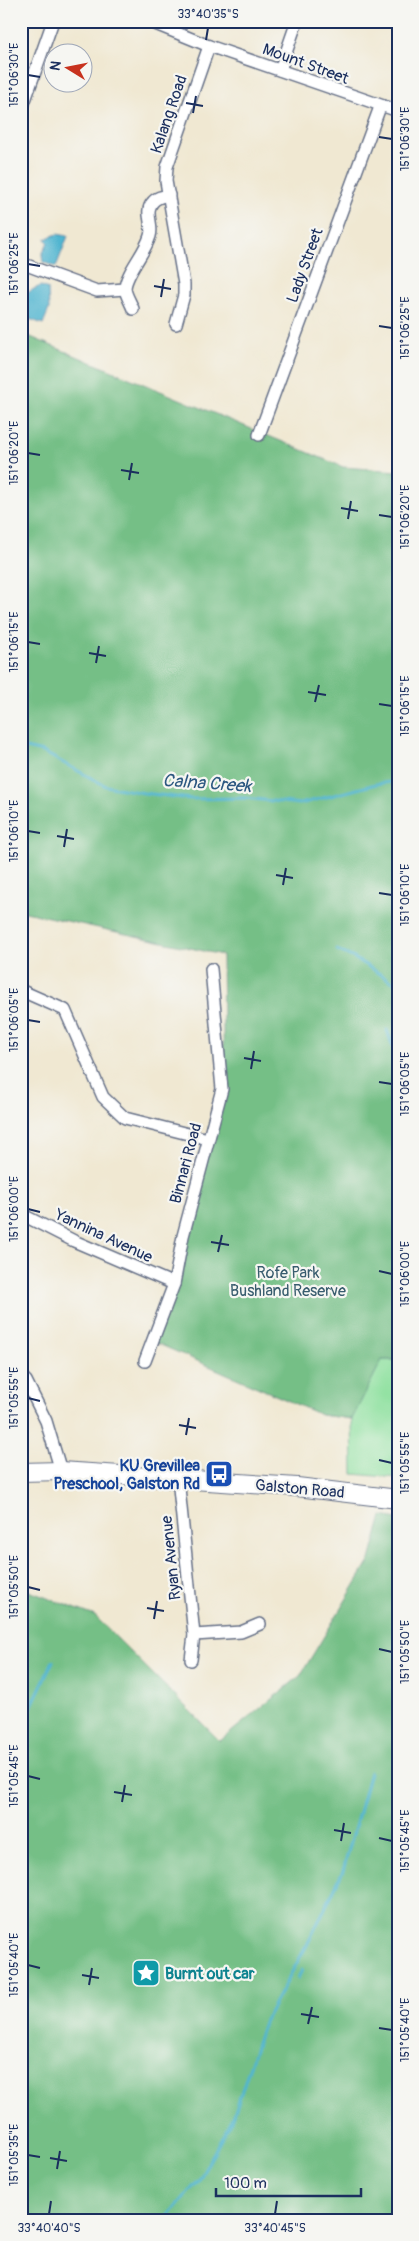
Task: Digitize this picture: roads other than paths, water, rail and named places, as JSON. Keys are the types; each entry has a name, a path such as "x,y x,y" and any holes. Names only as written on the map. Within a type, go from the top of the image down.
{"main road":[{"name":"Galston Road","path":"21,1472 61,1471 178,1478 326,1489 398,1499"}],"street":[{"path":"23,106 53,21"},
{"name":"Mount Street","path":"148,21 208,46 398,111"},
{"path":"280,70 297,21"},
{"name":"Kalang Road","path":"176,324 183,300 184,284 166,181 167,167 208,46"},
{"name":"Lady Street","path":"259,435 380,106"},
{"path":"133,309 125,289 128,276 144,253 152,234 148,210 158,198 169,195"},
{"path":"21,263 97,292 125,289"},
{"name":"Binnari Road","path":"144,1360 174,1284 183,1236 222,1089 211,969"},
{"path":"22,991 66,1010 104,1097 125,1118 208,1139"},
{"name":"Yannina Avenue","path":"21,1214 74,1240 174,1284"},
{"path":"21,1376 26,1380 46,1421 61,1471"},
{"name":"Ryan Avenue","path":"178,1478 194,1635 191,1660"},
{"path":"194,1635 242,1632 260,1624"}],"water":[{"path":"57,234 68,236 56,267 43,262 42,255 48,242 45,239"},
{"path":"41,286 48,289 49,309 43,324 21,316 24,297 30,291"}],"waterway":[{"name":"Calna Creek","path":"21,747 43,752 106,786 191,799 244,798 300,804 376,784 398,781"},
{"path":"337,950 354,958 398,985"},
{"path":"387,1030 397,1059"},
{"path":"21,1728 53,1661"},
{"path":"165,2220 199,2180 234,2115 264,2022 307,1945 343,1871 370,1772"},
{"path":"298,1978 302,1970"}],"place":[{"name":"KU Grevillea Preschool, Galston Rd","path":"219,1474"},
{"name":"Burnt out car","path":"146,1973"}],"park label":[{"name":"Rofe Park Bushland Reserve","path":"288,1281"}]}
